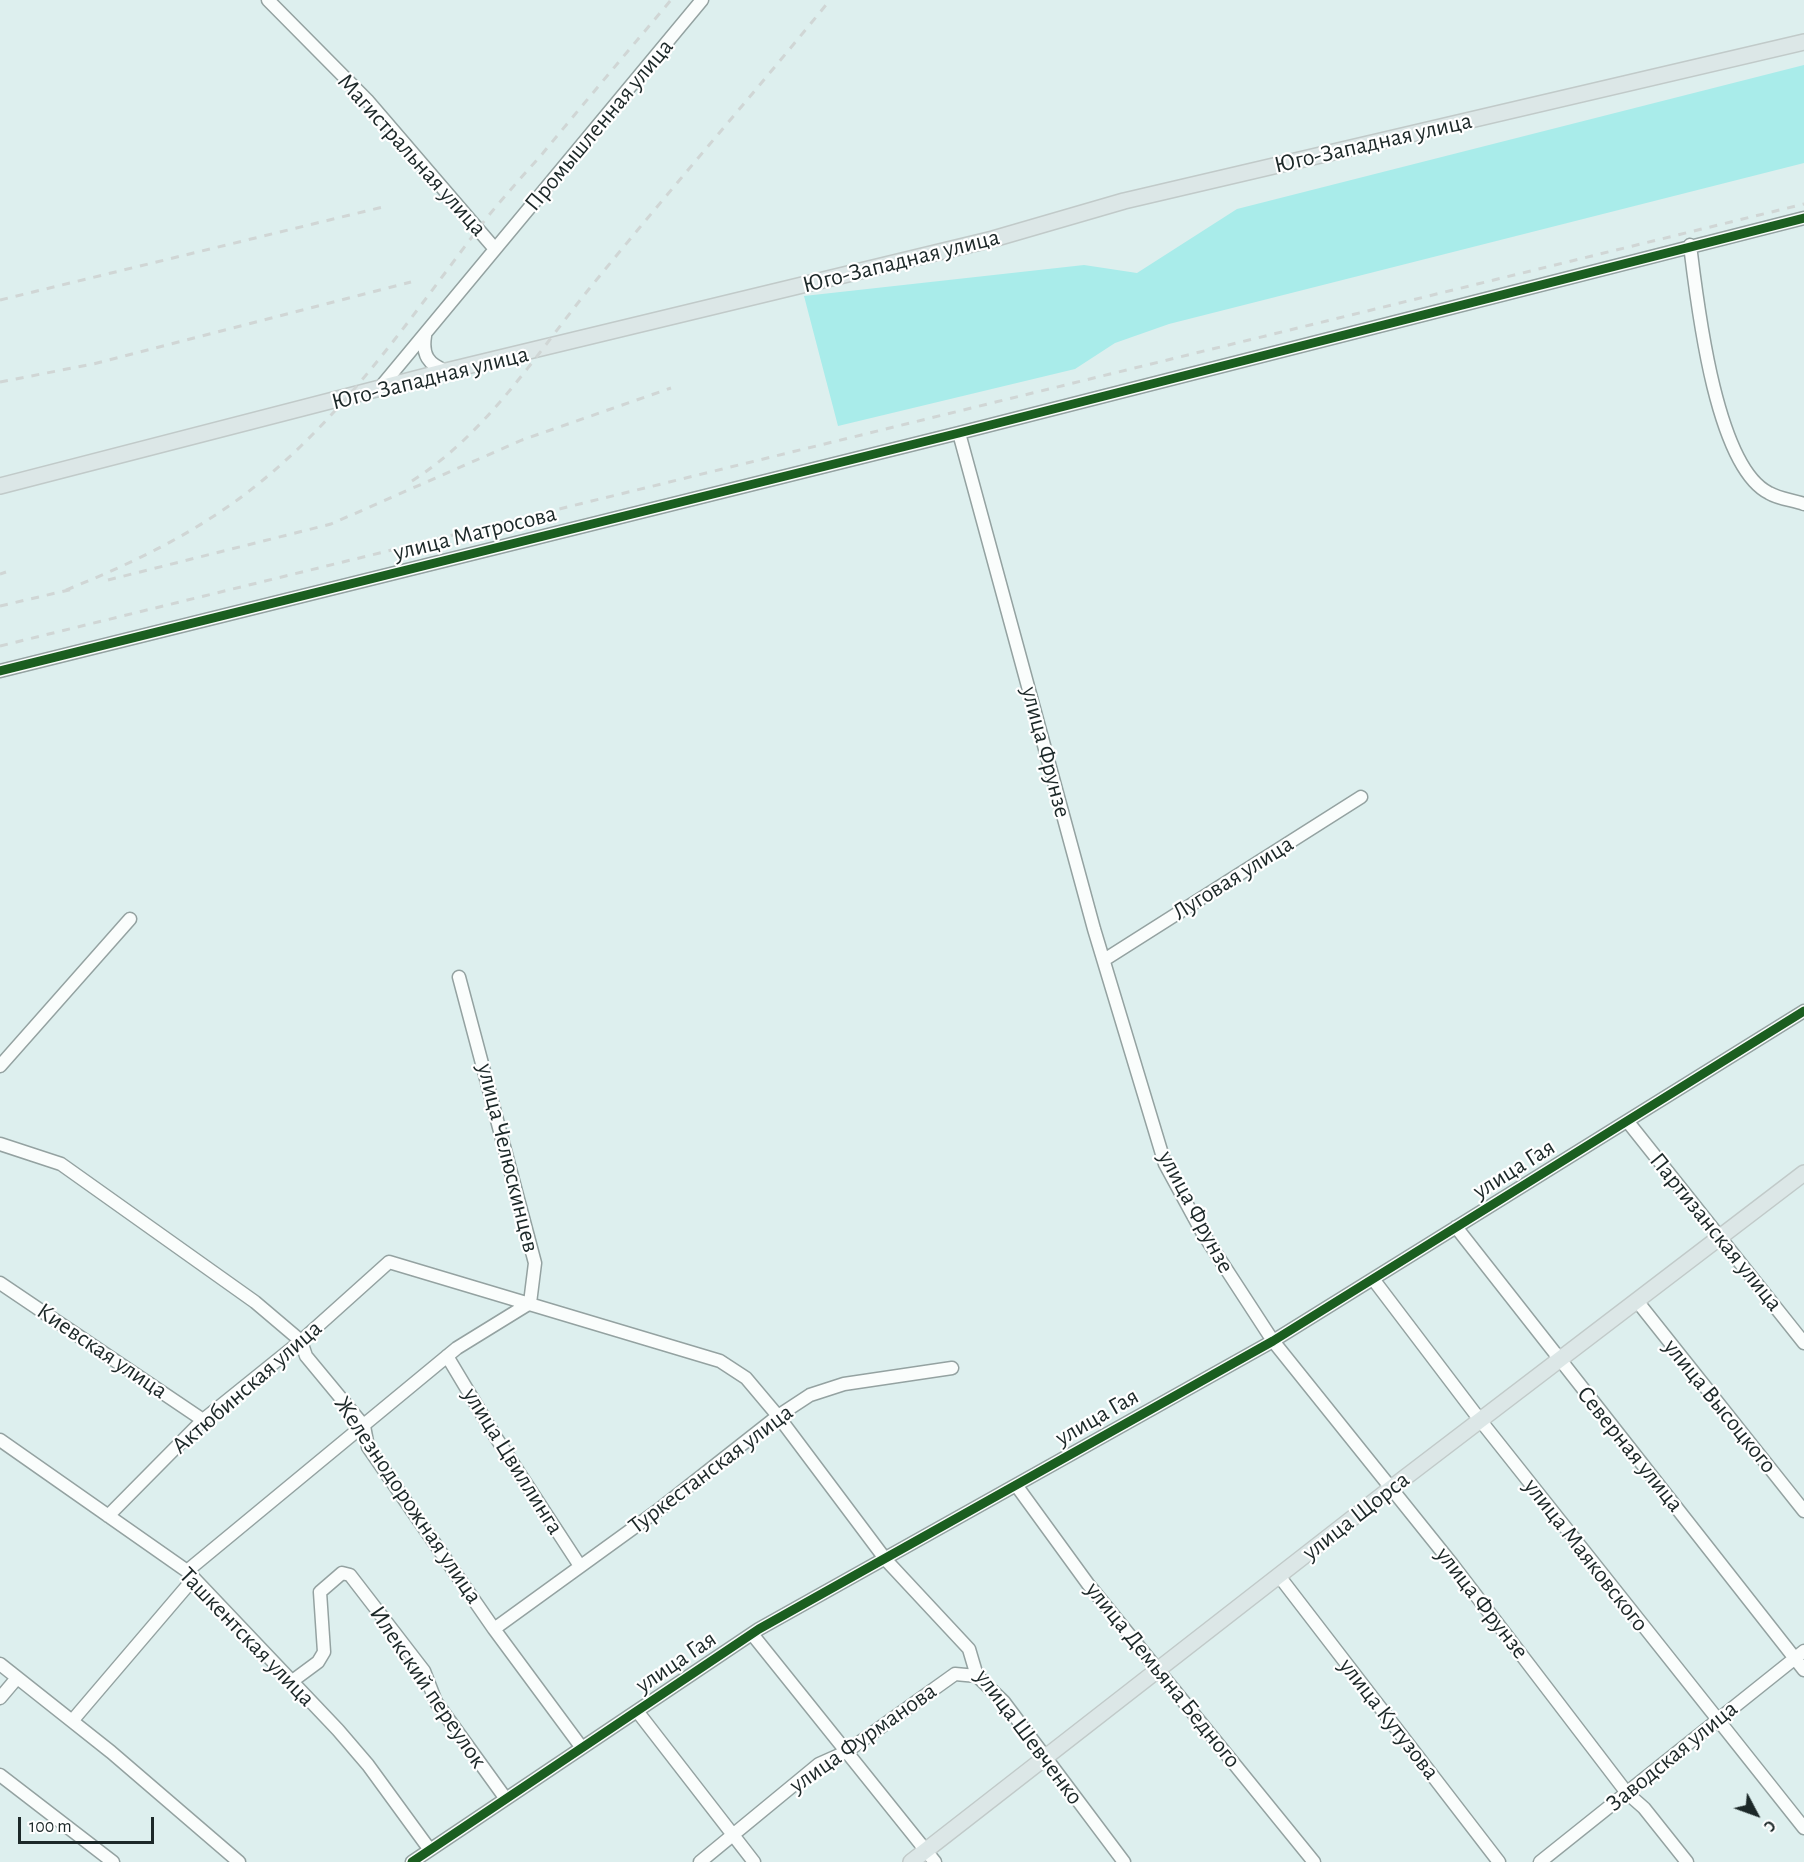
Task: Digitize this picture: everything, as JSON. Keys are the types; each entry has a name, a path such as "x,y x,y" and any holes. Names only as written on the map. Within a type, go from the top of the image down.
{"main road":[{"name":"Юго-Западная улица","path":"0,486 446,372 993,238 1124,201 1804,42"},
{"name":"улица Щорса","path":"911,1862 930,1856 1046,1758 1390,1489 1804,1174"}],"street":[{"name":"Магистральная улица","path":"268,0 367,100 495,249 379,390"},
{"name":"Промышленная улица","path":"495,249 702,0"},
{"name":"улица Матросова","path":"0,671 959,433 1690,245 1804,218"},
{"path":"1690,245 1700,333 1724,424 1741,463 1746,473 1768,493 1804,504"},
{"path":"425,336 425,355 429,362 446,372"},
{"name":"улица Фрунзе","path":"959,433 1104,960 1165,1164 1202,1232 1273,1341 1538,1674 1626,1793 1644,1808 1687,1862"},
{"name":"Луговая улица","path":"1104,960 1361,797"},
{"path":"0,1066 130,919"},
{"name":"улица Челюскинцев","path":"459,976 535,1263 530,1303"},
{"name":"улица Гая","path":"412,1862 752,1634 1273,1341 1804,1011"},
{"name":"Партизанская улица","path":"1628,1122 1804,1342"},
{"name":"Железнодорожная улица","path":"0,1144 61,1164 255,1302 301,1341 306,1356 364,1426 368,1447 494,1629 582,1748"},
{"name":"Северная улица","path":"1456,1227 1559,1360 1799,1655 1804,1670"},
{"name":"улица Шевченко","path":"389,1262 720,1361 746,1378 778,1416 886,1560 969,1649 976,1676 1004,1702 1124,1862"},
{"name":"Актюбинская улица","path":"108,1516 203,1419 301,1341 389,1262"},
{"name":"улица Маяковского","path":"1373,1279 1480,1420 1804,1828"},
{"name":"Киевская улица","path":"0,1283 203,1419"},
{"name":"улица Высоцкого","path":"1637,1301 1804,1511"},
{"path":"72,1721 191,1574 447,1356 530,1303"},
{"name":"улица Цвиллинга","path":"447,1356 495,1436 580,1566"},
{"name":"Туркестанская улица","path":"494,1629 661,1508 778,1416 810,1395 844,1384 952,1368"},
{"name":"Ташкентская улица","path":"0,1440 191,1574 368,1765 430,1850"},
{"name":"улица Демьяна Бедного","path":"1016,1485 1088,1584 1314,1862"},
{"name":"Илекский переулок","path":"291,1682 318,1662 324,1652 320,1592 342,1573 350,1575 424,1671 436,1702 506,1799"},
{"name":"улица Кутузова","path":"1279,1576 1499,1862"},
{"path":"752,1634 930,1856"},
{"name":"Заводская улица","path":"1540,1862 1799,1655"},
{"path":"0,1664 72,1721 239,1862"},
{"name":"улица Фурманова","path":"700,1862 819,1764 846,1752 955,1674 976,1676"},
{"path":"0,1698 17,1678"},
{"path":"637,1711 754,1862"},
{"path":"0,1775 113,1862"}],"shaded area":[{"path":"1804,65 1804,163 1169,324 1115,343 1075,369 838,426 804,296 1084,265 1137,273 1237,209"}],"railway":[{"path":"66,590 144,556 193,529 240,498 294,453 378,361 486,219 671,0"},
{"path":"412,481 463,441 508,392 589,289 830,0"},
{"path":"0,646 1804,204"},
{"path":"0,300 387,206"},
{"path":"0,382 93,364 411,282"},
{"path":"108,580 331,524 522,440 671,388"},
{"path":"0,574 6,572"},
{"path":"0,606 73,589"}],"cycle path":[{"path":"0,671 959,433 1804,218"},
{"path":"412,1862 759,1629 1273,1341 1804,1011"}]}
